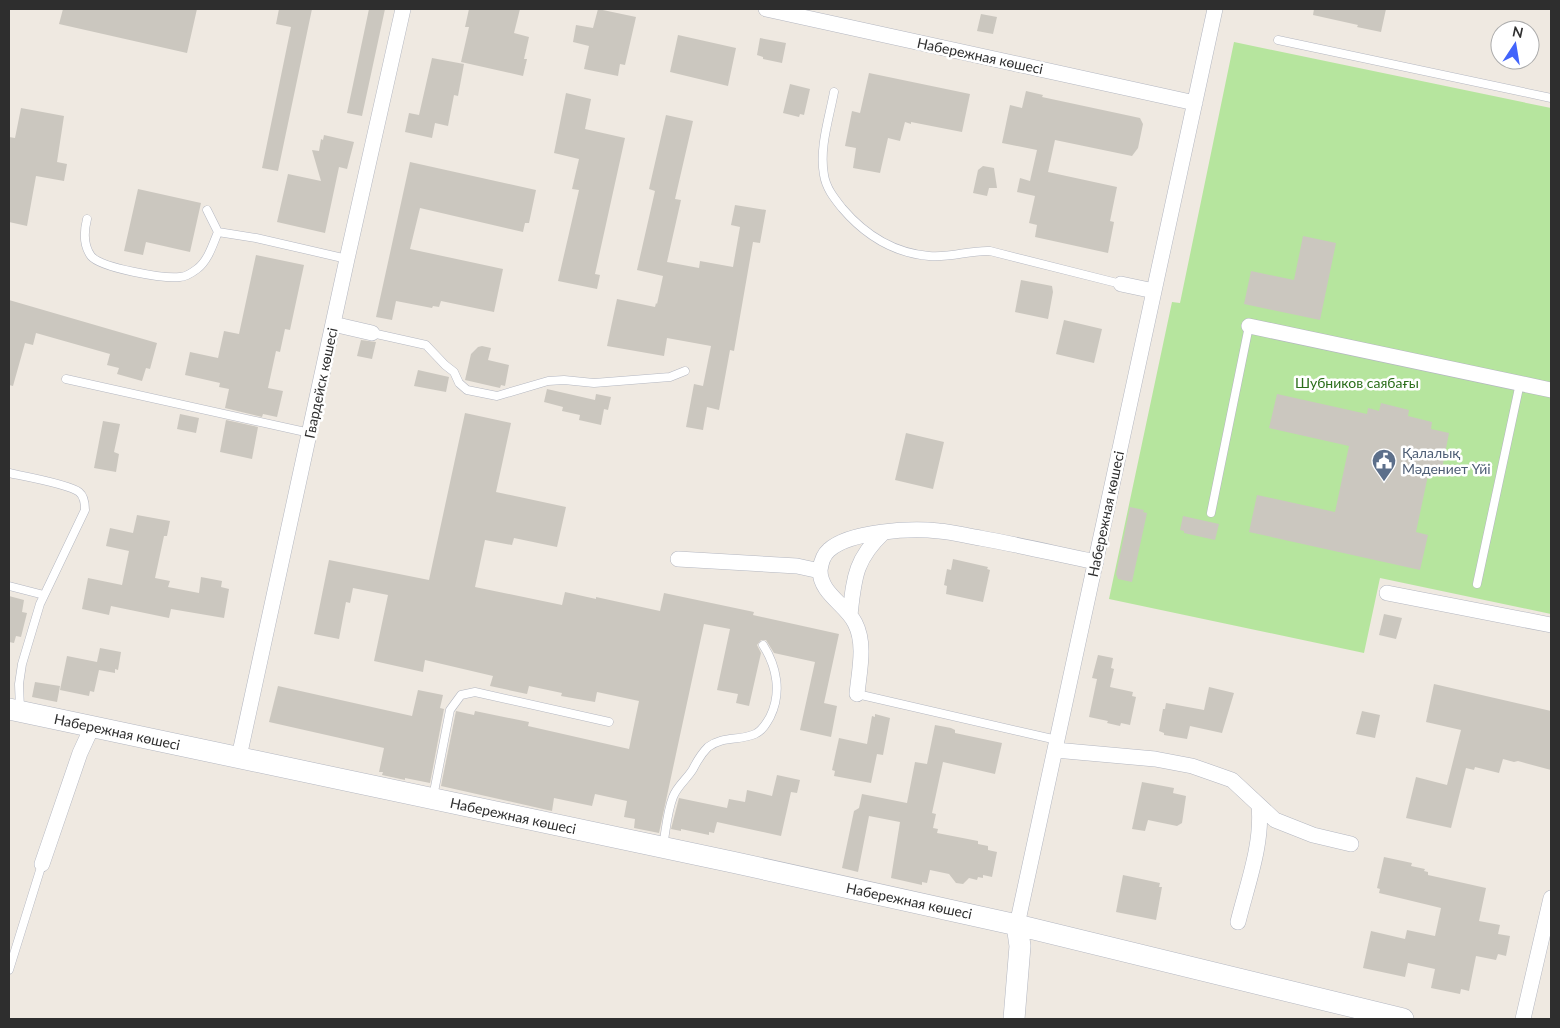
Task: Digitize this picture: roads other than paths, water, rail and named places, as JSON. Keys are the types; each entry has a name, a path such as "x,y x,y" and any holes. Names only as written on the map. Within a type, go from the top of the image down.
{"street":[{"name":"Гвардейск көшесі","path":"239,757 403,9"},
{"name":"Набережная көшесі","path":"766,9 1195,103"},
{"name":"Набережная көшесі","path":"1017,925 1215,9"},
{"path":"1121,284 1154,291"},
{"path":"333,324 372,333"},
{"path":"1249,326 1551,390"},
{"path":"857,694 861,651 859,633 850,615 830,594 822,582 820,571 822,558 828,550 838,544 855,537 894,530 939,531 1096,562"},
{"path":"850,615 853,586 860,561 884,532"},
{"path":"678,559 797,566 820,571"},
{"path":"1388,593 1551,625"},
{"name":"Набережная көшесі","path":"15,710 1017,925 1403,1019"},
{"path":"42,864 80,753 92,726"},
{"path":"1056,745 1192,766 1232,780 1275,820 1291,828 1351,844"},
{"path":"1238,922 1258,840 1260,822 1258,805"},
{"path":"1523,1019 1551,898"},
{"path":"1014,1019 1020,946 1017,925"}],"lane":[{"path":"1278,40 1551,98"},
{"path":"834,92 822,151 824,175 828,190 857,225 876,238 891,247 912,254 946,257 978,251 990,251 1121,284"},
{"path":"207,210 218,232"},
{"path":"87,219 84,232 87,248 97,261 141,274 164,277 182,277 198,268 206,258 218,232"},
{"path":"218,232 256,238 347,259"},
{"path":"1211,513 1249,326"},
{"path":"372,333 426,345 454,372 459,383 467,390 497,396 548,381 594,382 670,378 685,371"},
{"path":"66,379 310,433"},
{"path":"1477,584 1520,383"},
{"path":"9,473 62,485 79,492 85,502 85,510 40,604 22,664 15,710"},
{"path":"9,586 44,595"},
{"path":"663,848 673,797 693,769 697,759 707,748 720,740 755,734 762,730 769,720 775,701 776,677 773,664 762,645"},
{"path":"433,799 450,710 461,695 474,692 610,722"},
{"path":"857,694 1056,745"},
{"path":"9,970 42,864"}],"place":[{"name":"Қалалық Мәдениет Үйі","path":"1384,482"}],"park label":[{"name":"Шубников саябағы","path":"1357,383"}]}
